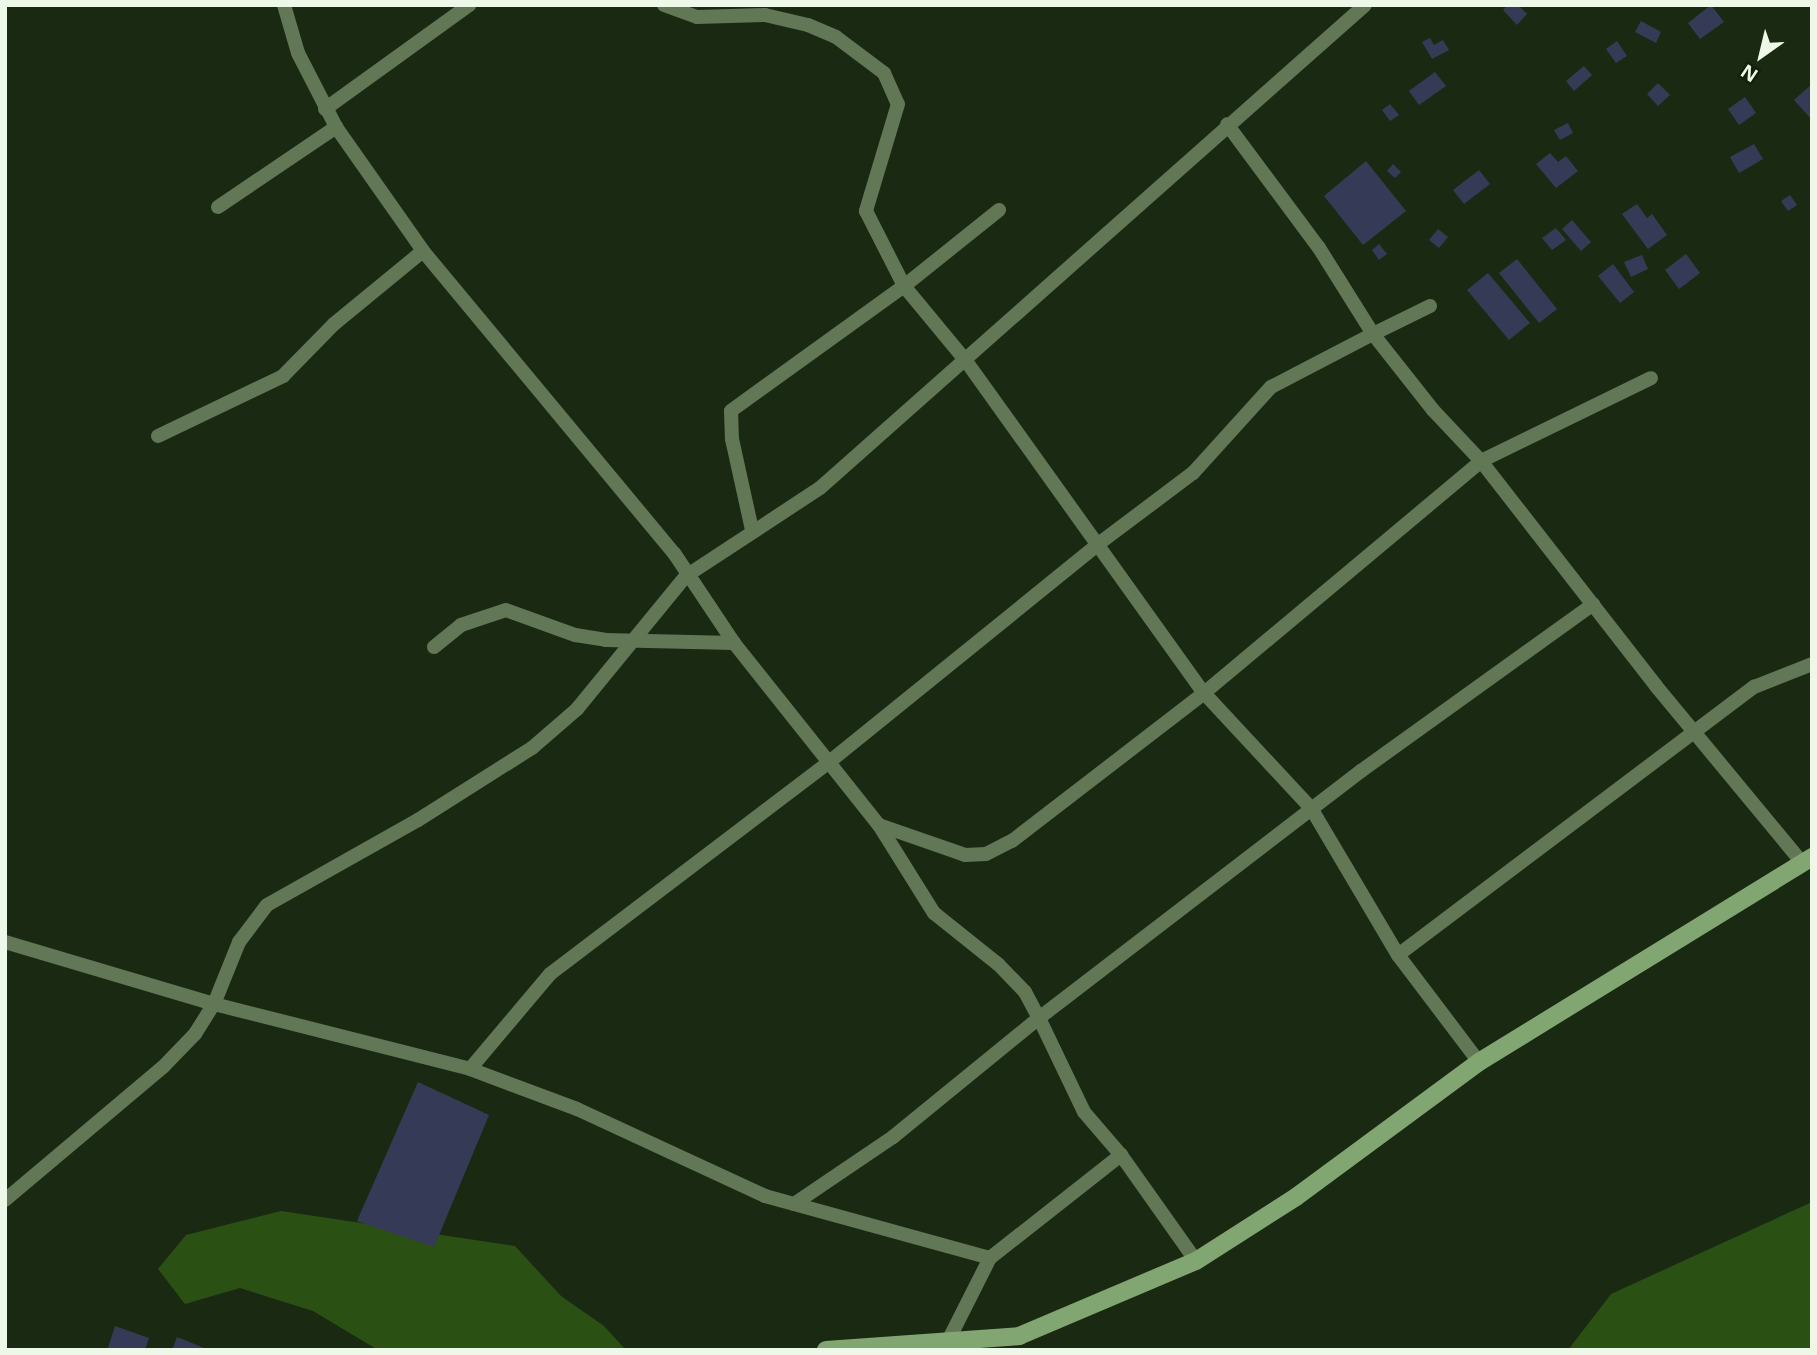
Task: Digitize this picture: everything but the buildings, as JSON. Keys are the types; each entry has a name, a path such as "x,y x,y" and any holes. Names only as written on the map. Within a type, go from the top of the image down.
{"street":[{"path":"284,5 298,53 325,109 423,251 642,514 734,643 879,825 934,913 998,964 1024,992 1084,1112 1121,1155 1196,1261"},
{"path":"325,109 469,5"},
{"path":"664,5 697,18 767,10 836,37 884,73 894,89 898,104 866,211 904,286 965,360 1204,694 1311,808 1398,955 1479,1062"},
{"path":"5,1200 163,1067 195,1034 214,1004 239,942 267,905 418,820 532,748 577,709 637,641 686,576 752,530 820,488 1227,124 1365,5"},
{"path":"826,1350 947,1343 1038,1331 1196,1261 1296,1197 1479,1062 1807,860 1695,729 1481,461 1433,410 1373,334 1320,248 1227,124"},
{"path":"218,207 336,127"},
{"path":"752,530 732,439 731,411 904,286 999,210"},
{"path":"158,436 283,376 334,324 423,251"},
{"path":"470,1069 550,974 828,763 1097,545 1193,473 1271,387 1430,306"},
{"path":"879,825 965,855 986,854 1012,841 1204,694 1481,461 1651,378"},
{"path":"794,1204 893,1137 1039,1018 1311,808 1593,604"},
{"path":"434,647 461,625 506,610 575,635 637,641 697,639 734,643"},
{"path":"1398,955 1754,687 1812,664"},
{"path":"5,942 214,1004 470,1069 577,1110 719,1177 794,1204 990,1258"},
{"path":"947,1343 990,1258 1121,1155"}],"green space":[{"path":"1812,1202 1812,1350 1568,1350 1611,1294"},
{"path":"281,1211 515,1246 561,1296 604,1326 626,1350 378,1350 313,1311 240,1288 185,1304 158,1269 186,1235"}]}
